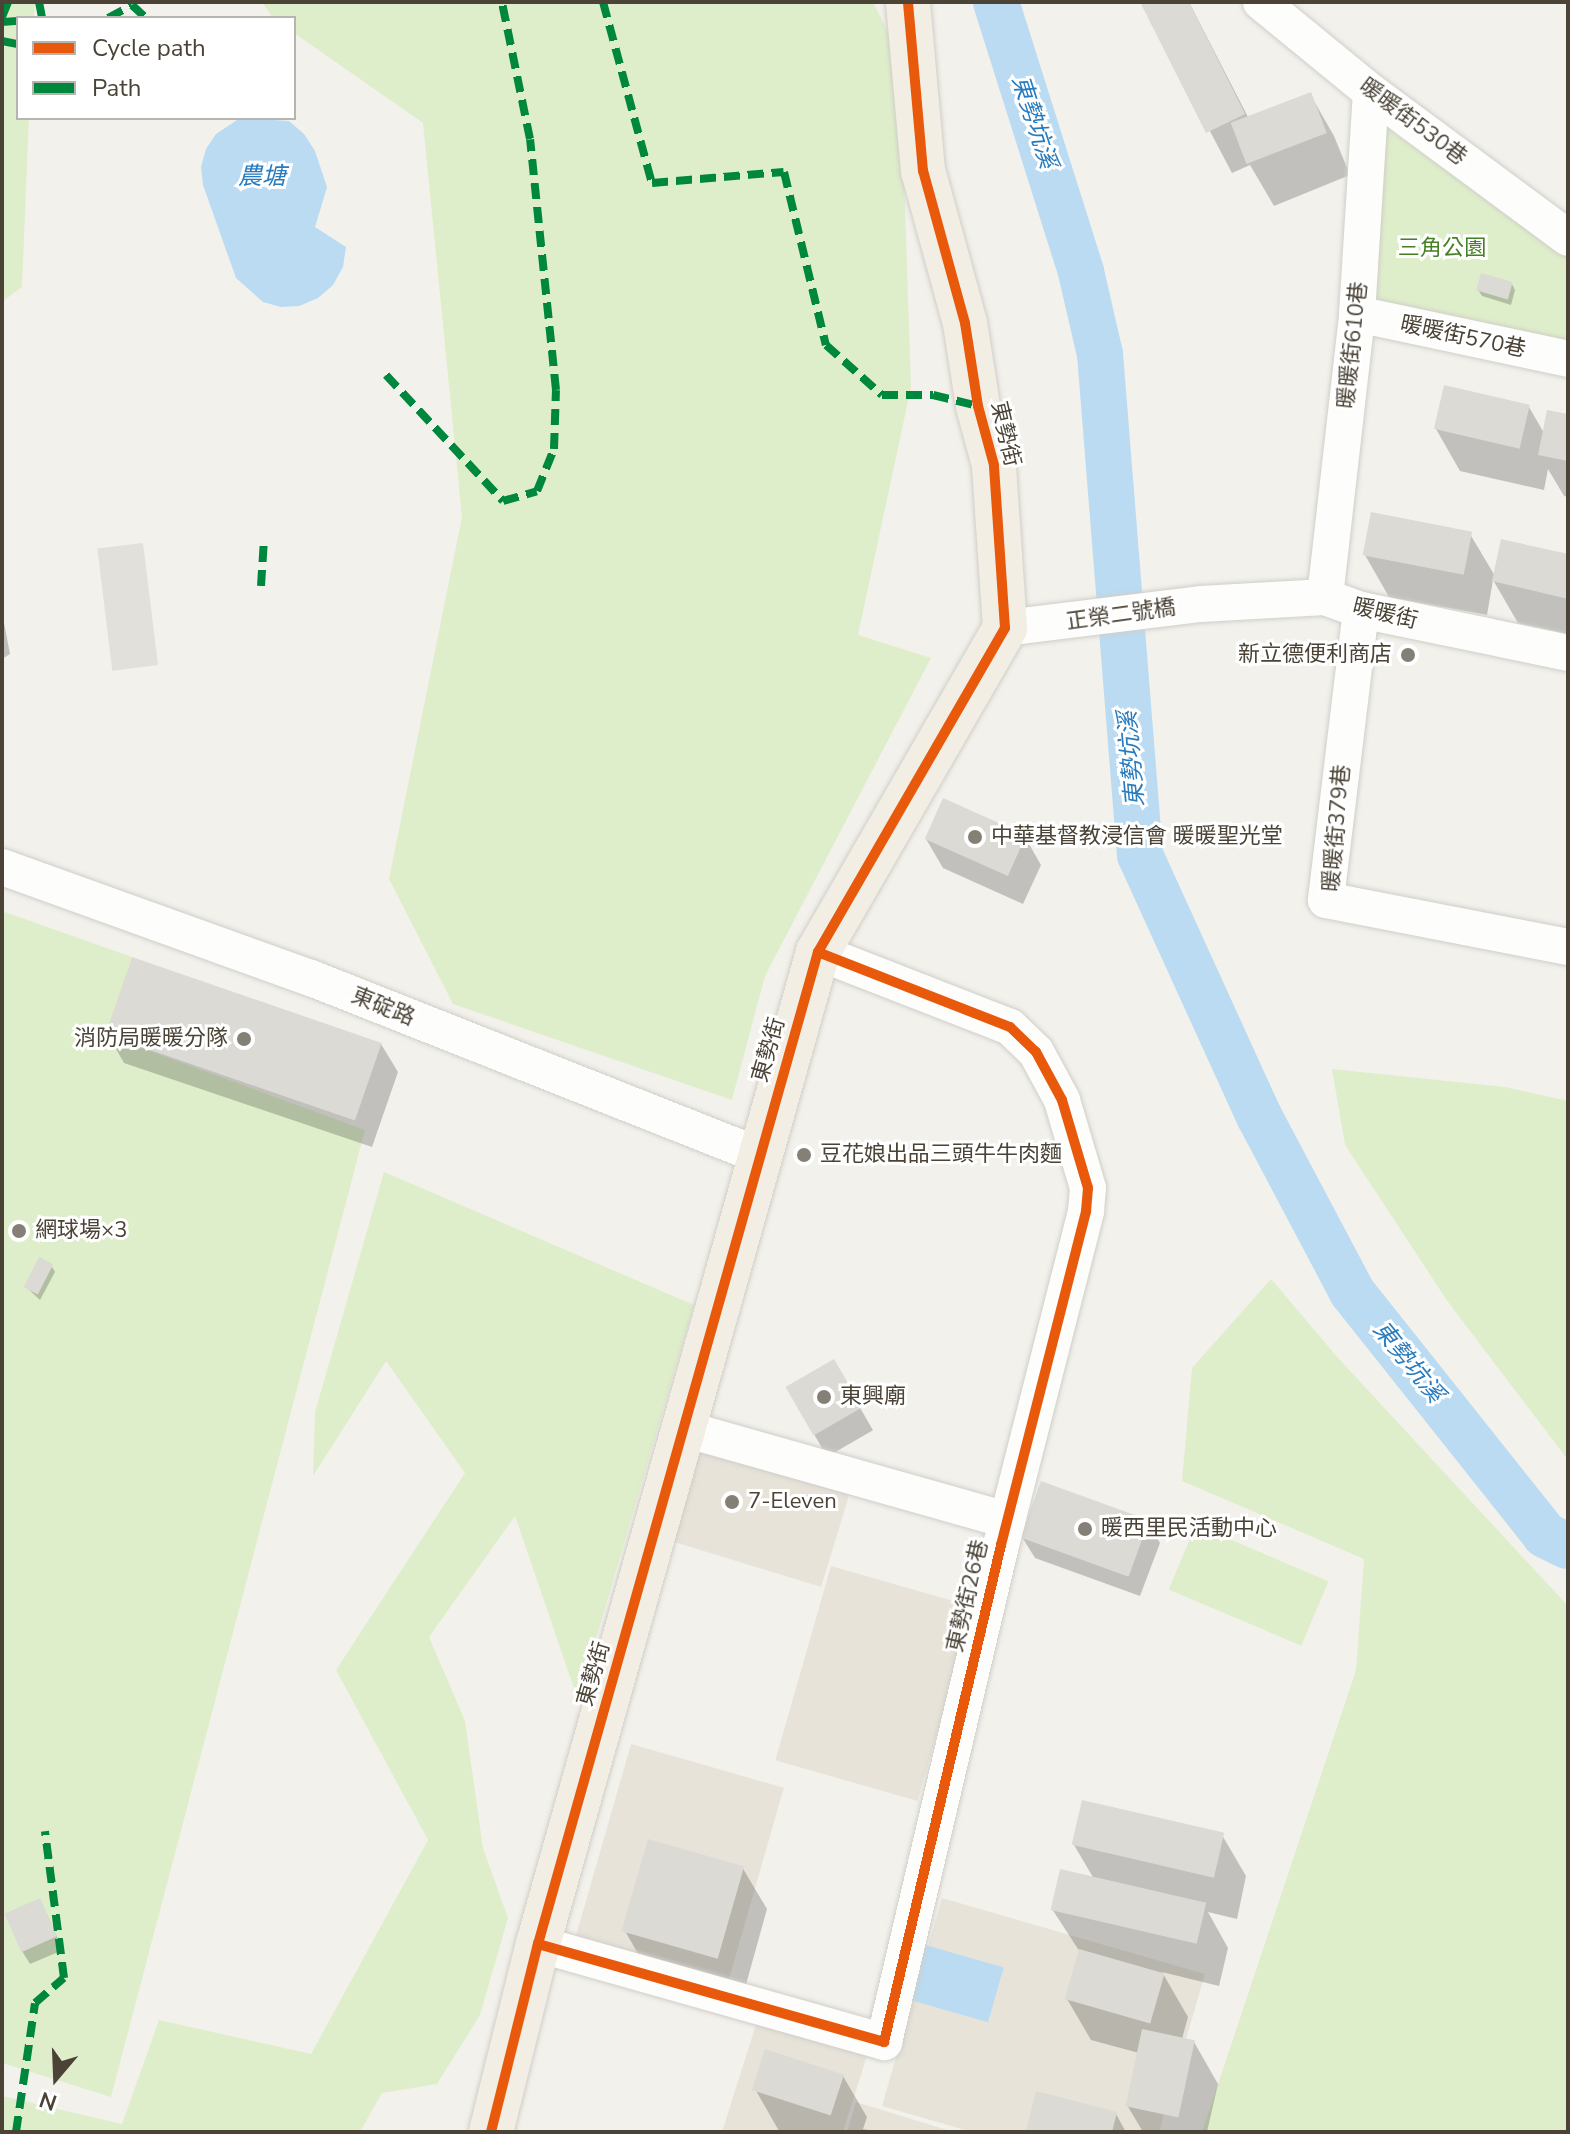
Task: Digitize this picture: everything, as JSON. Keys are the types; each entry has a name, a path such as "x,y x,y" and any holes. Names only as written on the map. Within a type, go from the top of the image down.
{"main road":[{"name":"東勢街","path":"491,2132 538,1944 818,952 1022,626 994,465 978,406 965,323 923,171 908,2"}],"street":[{"name":"暖暖街530巷","path":"1261,2 1371,92 1568,238"},
{"name":"暖暖街610巷","path":"1325,597 1357,314 1371,92"},
{"name":"暖暖街570巷","path":"1357,314 1568,359"},
{"name":"暖暖街","path":"1201,604 1325,597 1361,610 1568,653"},
{"name":"正榮二號橋","path":"1022,626 1201,604"},
{"name":"暖暖街379巷","path":"1361,610 1326,900 1568,947"},
{"name":"東碇路","path":"2,867 311,978 760,1156"},
{"name":"東勢街26巷","path":"538,1944 884,2042 1007,1520 1086,1211 1088,1188 1078,1143 1062,1100 1036,1052 1010,1027 818,952"},
{"name":"東勢街26巷","path":"685,1429 1007,1520"}],"shaded area":[{"path":"143,543 158,665 112,671 97,549"},
{"path":"696,1442 851,1489 821,1587 666,1540"},
{"path":"831,1566 973,1607 918,1801 775,1760"},
{"path":"631,1744 784,1788 728,1982 575,1938"},
{"path":"942,1898 1205,1974 1159,2132 972,2132 882,2106"},
{"path":"759,2015 869,2049 843,2132 722,2132"},
{"path":"856,2102 954,2132 847,2132"}],"green space":[{"path":"2,2 35,2 34,16 16,16 16,120 29,120 22,287 2,302"},
{"path":"262,2 873,2 900,56 911,387 858,635 931,658 765,976 732,1100 453,1004 389,879 462,517 423,123 296,34 296,16 272,16"},
{"name":"三角公園","path":"1385,127 1568,257 1568,346 1372,302"},
{"path":"2,911 132,957 106,1035 365,1130 111,2097 2,2063"},
{"path":"1332,1069 1505,1087 1568,1101 1568,1460 1448,1302 1345,1145"},
{"path":"384,1172 694,1305 578,1700 515,1516 429,1637 465,1721 483,1848 508,1918 480,2015 437,2084 382,2093 360,2132 2,2132 2,2096 122,2124 159,2020 311,2054 428,1840 336,1670 465,1473 386,1361 313,1476 315,1412"},
{"path":"1271,1279 1339,1359 1568,1606 1568,2132 1202,2132 1356,1670 1364,1559 1182,1481 1192,1368"},
{"path":"1196,1525 1329,1581 1301,1646 1169,1589"}],"water":[{"name":"農塘","path":"237,120 289,121 304,134 315,151 327,187 315,227 346,247 343,267 333,285 318,298 299,306 281,307 263,302 236,278 203,185 201,167 206,149 216,134"},
{"path":"922,1944 1004,1967 988,2022 906,1999"}],"building":[{"path":"1140,2 1189,2 1245,114 1206,133"},
{"path":"1311,92 1327,133 1246,164 1231,123"},
{"path":"1481,273 1513,282 1508,299 1476,290"},
{"path":"1444,385 1530,405 1520,449 1434,429"},
{"path":"1547,410 1568,414 1568,461 1538,455"},
{"path":"1371,512 1472,532 1464,575 1363,555"},
{"path":"1501,539 1568,554 1568,599 1492,581"},
{"name":"中華基督教浸信會 暖暖聖光堂","path":"943,798 1026,835 1008,876 925,839"},
{"name":"消防局暖暖分隊","path":"132,957 382,1043 355,1120 105,1035"},
{"path":"39,1257 53,1264 38,1295 24,1287"},
{"name":"東興廟","path":"834,1359 862,1407 814,1435 786,1387"},
{"name":"暖西里民活動中心","path":"1041,1481 1149,1520 1129,1577 1020,1537"},
{"path":"1082,1800 1224,1833 1214,1878 1072,1845"},
{"path":"648,1839 744,1867 718,1959 622,1931"},
{"path":"1060,1869 1206,1903 1197,1944 1051,1910"},
{"path":"40,1898 57,1936 21,1952 4,1914"},
{"path":"1079,1949 1165,1974 1150,2024 1065,1999"},
{"path":"1142,2029 1195,2040 1178,2118 1126,2106"},
{"path":"765,2049 844,2075 831,2116 752,2090"},
{"path":"1036,2091 1117,2112 1112,2132 1026,2131"}],"waterway":[{"name":"東勢坑溪","path":"996,2 1081,272 1100,354 1140,855 1259,1116 1352,1292 1545,1535 1568,1546"}],"marked path":[{"path":"2,17 8,2"},
{"path":"39,2 42,16"},
{"path":"386,375 503,501 537,491 554,449 556,390 530,139 502,2"},
{"path":"603,2 652,183 784,172 826,345 882,395 933,395 978,406"},
{"path":"112,16 132,5 144,16"},
{"path":"2,22 16,21"},
{"path":"2,41 16,44"},
{"path":"261,586 264,539"},
{"path":"16,2132 35,2003 64,1978 45,1831"}],"cycle path":[{"path":"491,2132 538,1944 818,952 1005,628 994,465 978,406 965,323 923,171 908,2"},
{"path":"538,1944 884,2042 1001,1545 1086,1211 1088,1188 1062,1100 1036,1052 1010,1027 818,952"}],"place":[{"name":"新立德便利商店","path":"1408,655"},
{"name":"中華基督教浸信會 暖暖聖光堂","path":"975,837"},
{"name":"消防局暖暖分隊","path":"244,1039"},
{"name":"豆花娘出品三頭牛牛肉麵","path":"804,1155"},
{"name":"網球場×3","path":"19,1231"},
{"name":"東興廟","path":"824,1397"},
{"name":"7-Eleven","path":"732,1502"},
{"name":"暖西里民活動中心","path":"1085,1529"}]}
